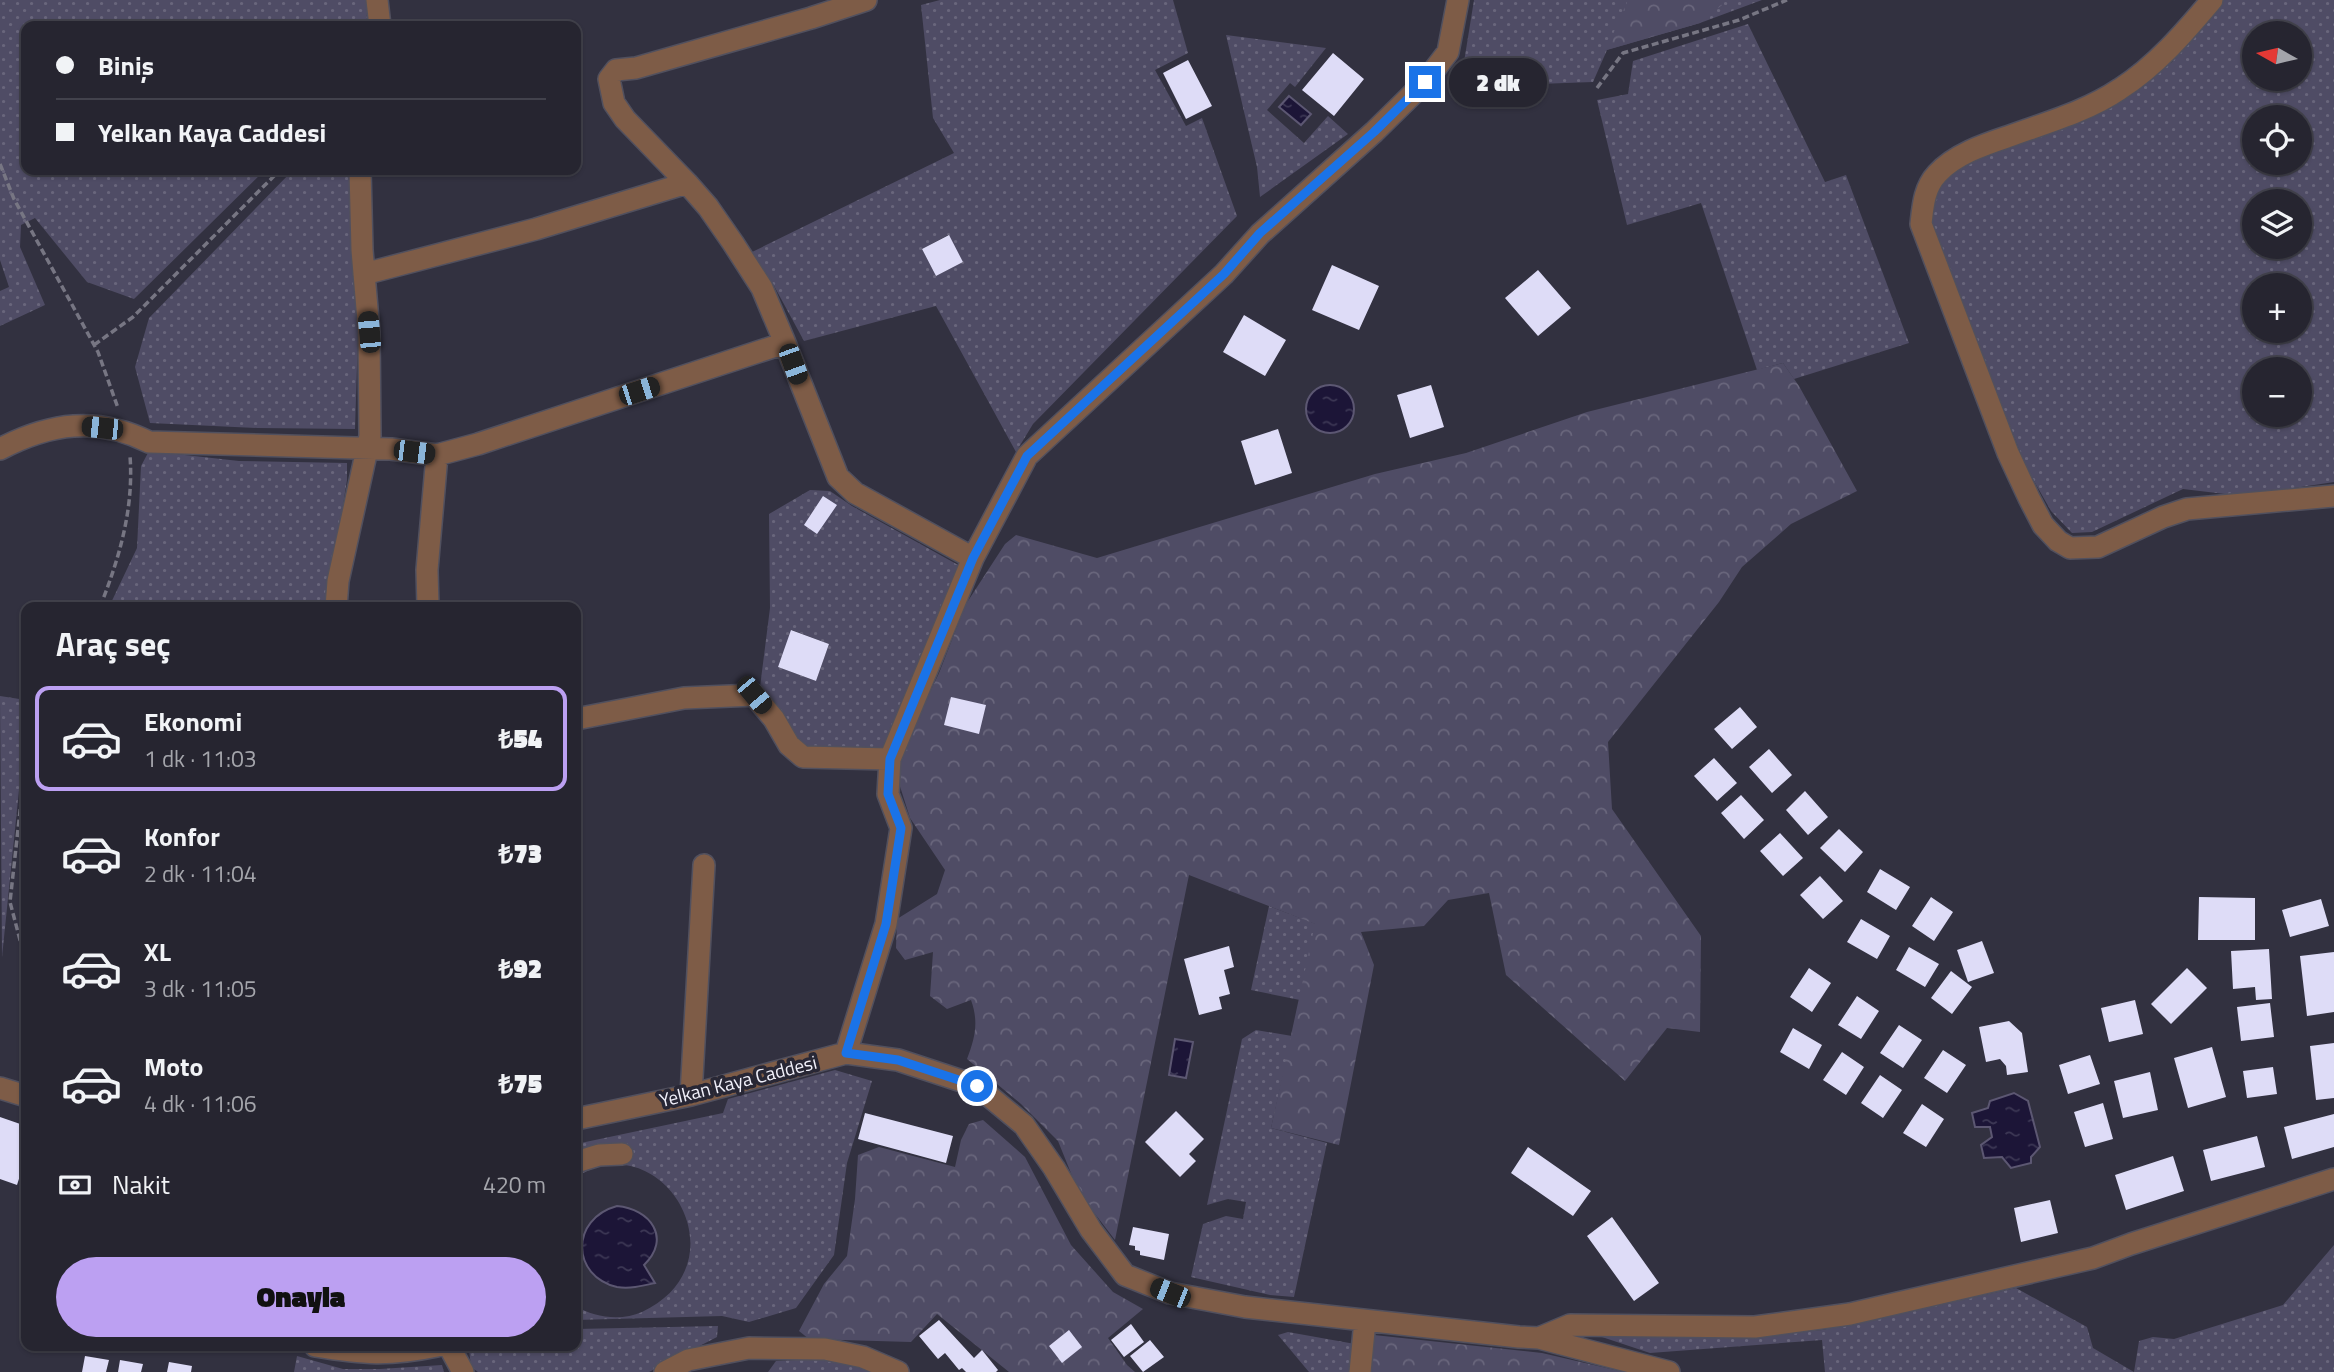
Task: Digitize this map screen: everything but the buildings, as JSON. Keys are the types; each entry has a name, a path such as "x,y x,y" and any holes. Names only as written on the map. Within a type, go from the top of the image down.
{"street":[{"path":"377,0 379,21"},
{"path":"866,0 636,68 616,70 609,79 614,103 625,119 687,183 720,225 762,288 838,477 855,493 973,558"},
{"path":"1458,0 1448,52 1425,82 1374,132 1260,233 1224,274 1027,456 973,558 890,759 888,794 901,828 886,924 846,1053 898,1060 977,1086 1024,1125 1054,1168 1091,1230 1125,1275 1170,1293 1245,1307 1539,1338 1669,1372"},
{"path":"2212,0 2158,59 2122,89 2075,113 1985,145 1954,160 1937,174 1926,192 1921,224 2008,453 2043,525 2059,541 2070,548 2098,547 2187,509 2334,496"},
{"path":"336,602 338,581 370,436 369,332 360,175"},
{"path":"364,274 536,229 687,183"},
{"path":"0,449 18,439 52,428 78,425 126,430 149,442 366,448 437,455 785,343"},
{"path":"428,602 427,570 437,455"},
{"path":"581,718 684,698 754,695 774,719 789,745 803,757 890,759"},
{"path":"691,1095 704,864"},
{"name":"Yelkan Kaya Caddesi","path":"581,1118 691,1095 846,1053"},
{"path":"0,1087 21,1094"},
{"path":"581,1160 599,1155 622,1154"},
{"path":"1539,1338 1570,1325 1755,1327 1850,1314 2093,1258 2334,1179"},
{"path":"1360,1372 1365,1321"},
{"path":"665,1372 688,1360 749,1348 825,1349 863,1357 898,1372"},
{"path":"349,1351 413,1351"},
{"path":"452,1351 463,1372"}],"path":[{"path":"1597,88 1623,53 1739,20 1787,0"},
{"path":"0,164 14,199 41,247"},
{"path":"94,345 133,317 275,175"},
{"path":"21,802 10,902 21,941"}],"green space":[{"path":"0,0 368,0 366,21 21,21 21,175 260,175 134,299 87,282 35,218 21,225 20,247 45,305 0,326 0,291 9,287 0,260"},
{"path":"940,0 1173,0 1188,53 1155,70 1186,126 1202,118 1237,216 1033,424 1016,452 936,306 804,341 773,284 750,253 954,153 933,118 921,5","holes":["948,235 963,262 936,276 922,249"]},
{"path":"1474,0 1762,0 1700,23 1607,50 1593,82 1484,86 1453,77 1464,62"},
{"path":"1628,0 1722,0 1722,5 1700,23 1606,50"},
{"path":"2223,0 2334,0 2334,482 2242,496 2183,489 2092,532 2072,533 2051,511 2026,467 1929,219 1935,194 1967,159 2101,112 2172,62"},
{"path":"1748,24 1825,182 1846,175 1909,343 1794,379 1783,363 1757,370 1701,203 1627,225 1597,100 1628,94 1633,61"},
{"path":"1226,35 1326,48 1295,87 1290,83 1267,110 1304,143 1328,116 1348,134 1260,197 1257,167"},
{"path":"288,175 351,175 358,333 355,429 150,423 135,367 149,318"},
{"path":"1783,363 1799,386 1857,491 1791,524 1742,567 1719,602 1608,742 1612,809 1701,936 1700,1032 1667,1028 1625,1081 1506,975 1489,893 1448,900 1424,926 1361,932 1374,965 1339,1145 1271,1128 1315,924 1189,875 1115,1240 1079,1193 1058,1141 1021,1104 967,1059 975,1030 971,1000 947,1009 930,996 933,952 905,960 896,948 897,919 937,894 945,870 910,818 898,780 900,755 939,673 966,604 1005,544 1016,535 1097,558 1375,474 1466,453 1587,412"},
{"path":"149,451 239,461 347,463 347,480 328,602 111,602 137,548 141,466"},
{"path":"810,490 830,491 960,566 890,730 885,752 808,747 796,738 778,707 760,687 770,608 769,514","holes":["792,630 829,644 816,681 778,667"]},
{"path":"0,696 21,699 21,771 2,957"},
{"path":"1269,906 1316,924 1300,1000 1251,990"},
{"path":"1256,1030 1292,1036 1271,1128 1327,1143 1294,1297 1270,1295 1191,1277 1203,1224 1226,1216 1243,1219 1246,1202 1228,1199 1207,1205 1242,1039"},
{"path":"835,1070 872,1081 847,1163 834,1255 796,1308 749,1322 722,1316 581,1320 581,1309 600,1316 634,1315 673,1290 688,1262 690,1233 681,1205 663,1183 638,1168 608,1165 581,1175 581,1143 723,1113 728,1099"},
{"path":"983,1120 1025,1157 1071,1245 1113,1292 1143,1309 1108,1338 1135,1372 1009,1372 937,1314 911,1342 809,1339 799,1331 824,1284 847,1256 858,1155 879,1147 955,1167 961,1140 969,1124"},
{"path":"2334,1245 2334,1372 2134,1372 2139,1341 2153,1337 2174,1339 2283,1305"},
{"path":"2016,1288 2087,1327 2093,1348 2134,1372 1825,1372 1822,1340 1650,1353 1599,1336 1600,1330 1760,1334 1822,1330"},
{"path":"718,1326 717,1337 649,1372 478,1372 471,1367 469,1351 581,1351 581,1329"},
{"path":"1288,1332 1355,1344 1353,1372 1309,1372 1278,1335"},
{"path":"1374,1335 1542,1353 1624,1372 1369,1372"},
{"path":"297,1356 343,1369 442,1365 444,1372 294,1372"},
{"path":"816,1359 861,1363 883,1372 768,1372 776,1361"}],"water":[{"path":"1289,96 1311,114 1301,125 1279,107"},
{"path":"1330,385 1347,392 1354,409 1347,426 1330,433 1313,426 1306,409 1313,392"},
{"path":"1175,1039 1193,1042 1186,1078 1169,1075"},
{"path":"2014,1093 2028,1101 2040,1147 2031,1157 2031,1163 2011,1168 2002,1157 1984,1158 1981,1145 1992,1137 1990,1127 1975,1127 1972,1113 1988,1108 1990,1101"},
{"path":"617,1206 639,1213 653,1226 656,1245 644,1265 655,1283 617,1287 602,1281 591,1272 584,1260 584,1234 602,1213"}],"route":[{"path":"977,1086 898,1060 846,1053 886,924 901,828 888,794 890,759 973,558 1027,456 1224,274 1260,233 1374,132 1425,82"}]}
